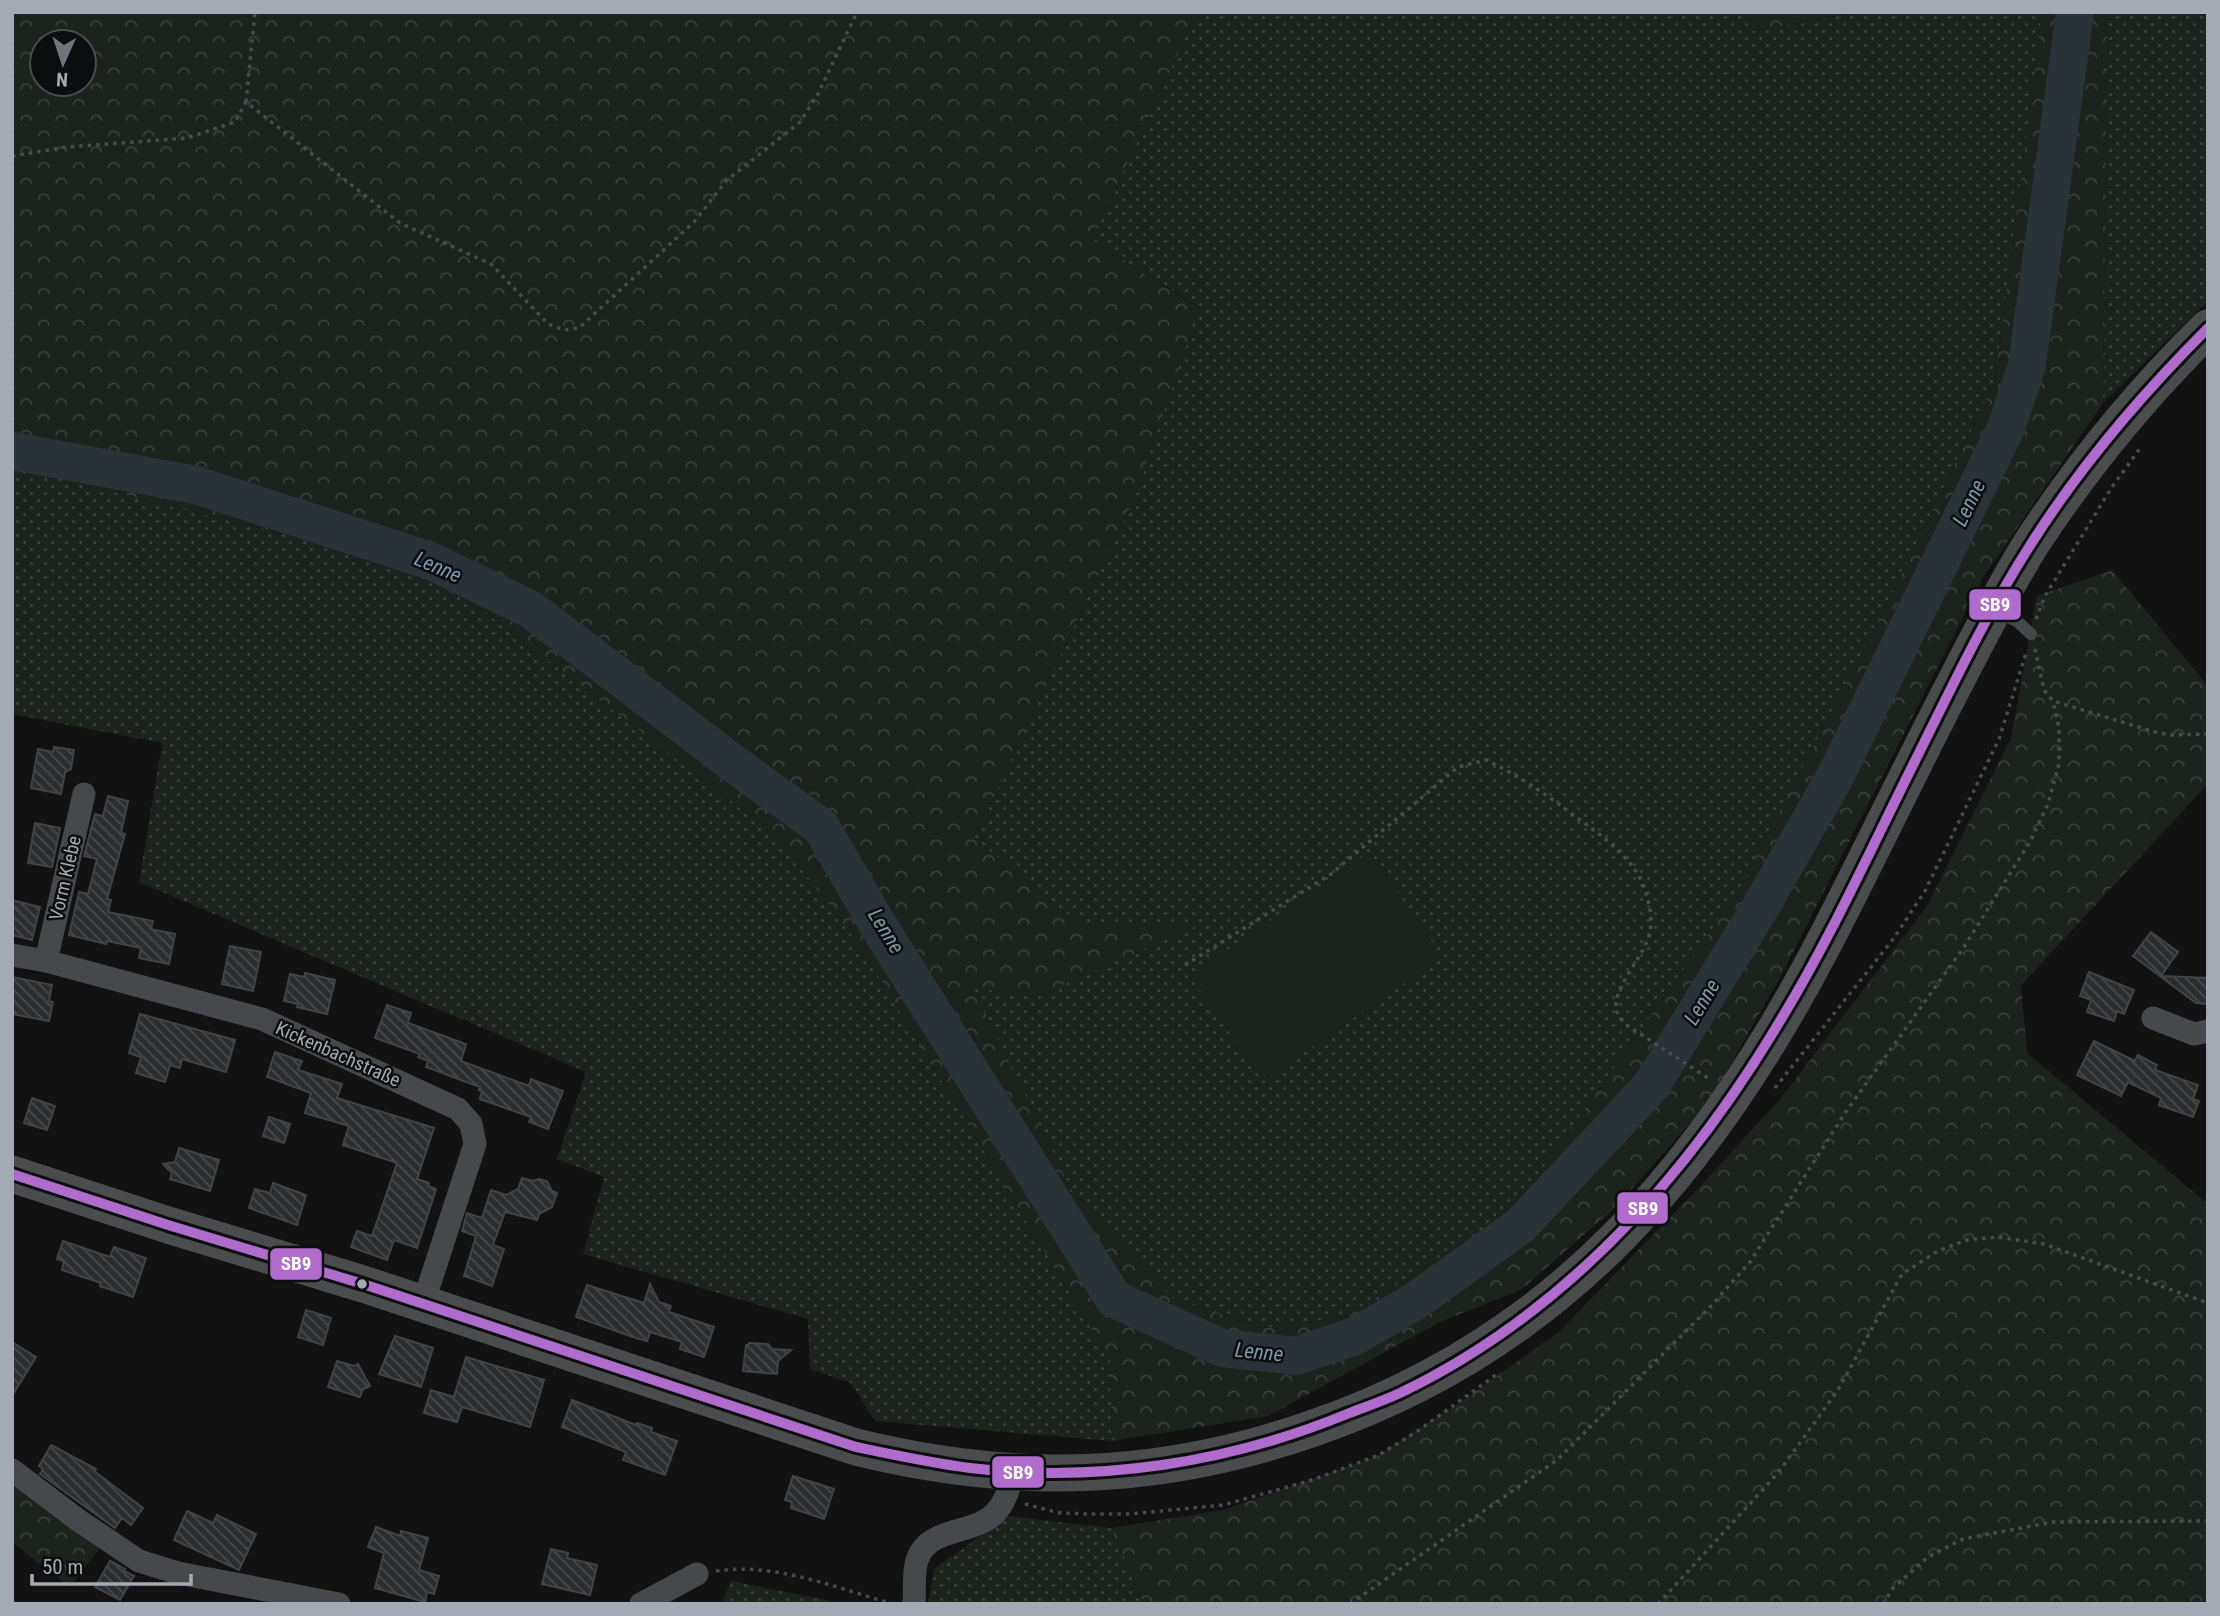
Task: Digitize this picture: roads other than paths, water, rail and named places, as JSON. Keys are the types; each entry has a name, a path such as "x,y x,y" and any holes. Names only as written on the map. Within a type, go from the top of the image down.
{"main road":[{"path":"12,1174 423,1304 856,1447 929,1463 1008,1486 1063,1474 1114,1472 1214,1458 1338,1420 1451,1367 1558,1294 1597,1260 1685,1164 1716,1124 1787,1012 1993,609 2031,546 2072,483 2144,394 2208,328"}],"street":[{"name":"Vorm Klebe","path":"46,961 84,794"},
{"name":"Kickenbachstraße","path":"12,954 262,1020 458,1109 471,1124 475,1144 423,1304"},
{"path":"2153,1018 2194,1034 2208,1031"},
{"path":"12,1469 78,1520 139,1561 178,1573 339,1604"},
{"path":"914,1604 917,1560 923,1550 953,1531 978,1524 995,1514 1008,1486"},
{"path":"641,1604 697,1574"}],"lane":[{"path":"1993,609 2018,622 2031,634"}],"waterway":[{"name":"Lenne","path":"12,451 196,485 431,561 530,609 821,827 881,930 1114,1299 1222,1348 1296,1356 1355,1336 1414,1302 1521,1225 1651,1086 1760,908 1835,777 2006,428 2027,365 2075,12"}]}
